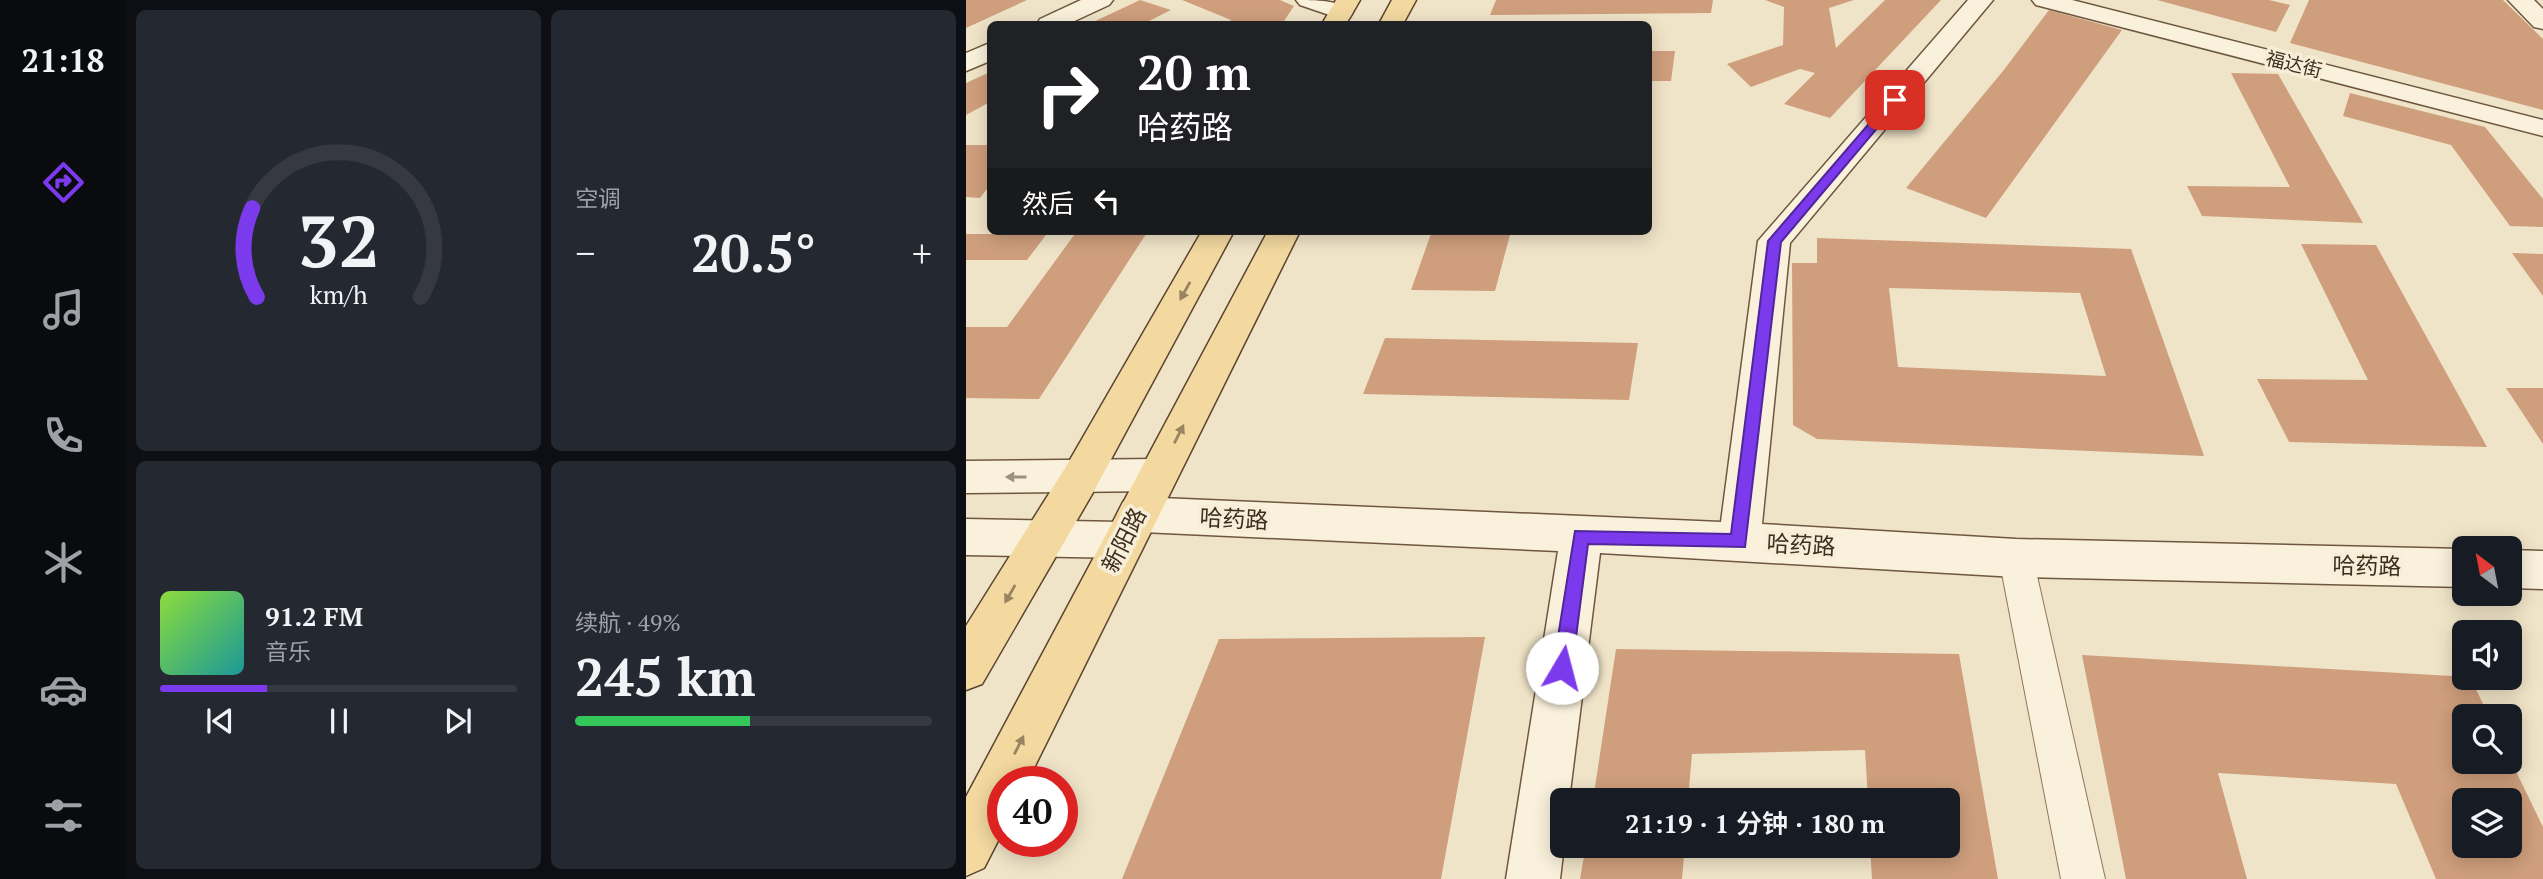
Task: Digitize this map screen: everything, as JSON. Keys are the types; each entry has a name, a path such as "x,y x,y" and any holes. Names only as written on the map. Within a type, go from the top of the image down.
{"main road":[{"path":"1393,21 1404,0"},
{"path":"966,668 1081,477 1216,235"},
{"name":"新阳路","path":"966,850 1282,235"}],"street":[{"path":"1056,21 1101,0"},
{"path":"1308,0 1341,12"},
{"path":"1739,541 1774,241 1981,0"},
{"name":"福达街","path":"2045,0 2543,128"},
{"path":"2520,0 2543,22"},
{"path":"966,63 987,52"},
{"path":"966,477 1157,475"},
{"name":"哈药路","path":"966,537 1042,538 1131,527 1739,541 2016,558 2452,568"},
{"path":"1533,879 1581,537"},
{"path":"2016,558 2083,879"},
{"path":"2522,569 2543,569"}],"building":[{"path":"966,0 1027,0 966,28"},
{"path":"1140,0 1171,10 1149,21 1095,21"},
{"path":"1182,0 1280,0 1294,6 1284,21 1231,20"},
{"path":"1496,0 1713,0 1711,13 1490,15"},
{"path":"1765,0 1854,0 1829,8 1836,48 1885,0 1941,0 1830,118 1784,104 1815,73 1800,69 1751,87 1727,64 1783,45 1784,7"},
{"path":"2157,0 2269,0 2290,5 2276,32"},
{"path":"2309,0 2503,0 2543,39 2543,110 2290,43"},
{"path":"2049,10 2122,30 1986,218 1906,188 2003,71"},
{"path":"1652,51 1675,51 1671,81 1652,81"},
{"path":"987,73 987,104 966,115 966,83"},
{"path":"2231,73 2278,74 2363,223 2202,216 2187,186 2290,187"},
{"path":"2350,93 2485,127 2543,199 2543,227 2510,226 2451,145 2343,116"},
{"path":"966,145 987,145 987,189 980,198 966,197"},
{"path":"966,234 1046,235 1027,260 966,260"},
{"path":"1074,235 1145,235 1039,399 966,398 966,327 1007,327"},
{"path":"1431,235 1510,235 1495,291 1411,290"},
{"path":"1817,238 2131,249 2204,456 1817,439 1793,425 1792,263 1817,263","holes":["1889,288 2080,293 2106,376 1898,367"]},
{"path":"2301,244 2376,245 2487,447 2289,442 2257,379 2368,380"},
{"path":"2512,253 2543,254 2543,296"},
{"path":"1385,338 1638,343 1629,400 1363,394"},
{"path":"2506,388 2543,388 2543,444"},
{"path":"1485,637 1441,879 1122,879 1219,639"},
{"path":"1616,649 1959,654 1998,879 1872,879 1871,858 1960,858 1960,788 1867,788 1865,750 1692,754 1689,788 1595,788"},
{"path":"2082,655 2452,676 2452,690 2476,690 2483,704 2452,704 2452,774 2517,774 2543,827 2543,879 2436,879 2396,784 2218,773 2247,879 2126,879"},
{"path":"1584,858 1684,858 1682,879 1580,879"}],"route":[{"path":"1562,668 1581,537 1739,541 1774,241 1895,100"}]}
